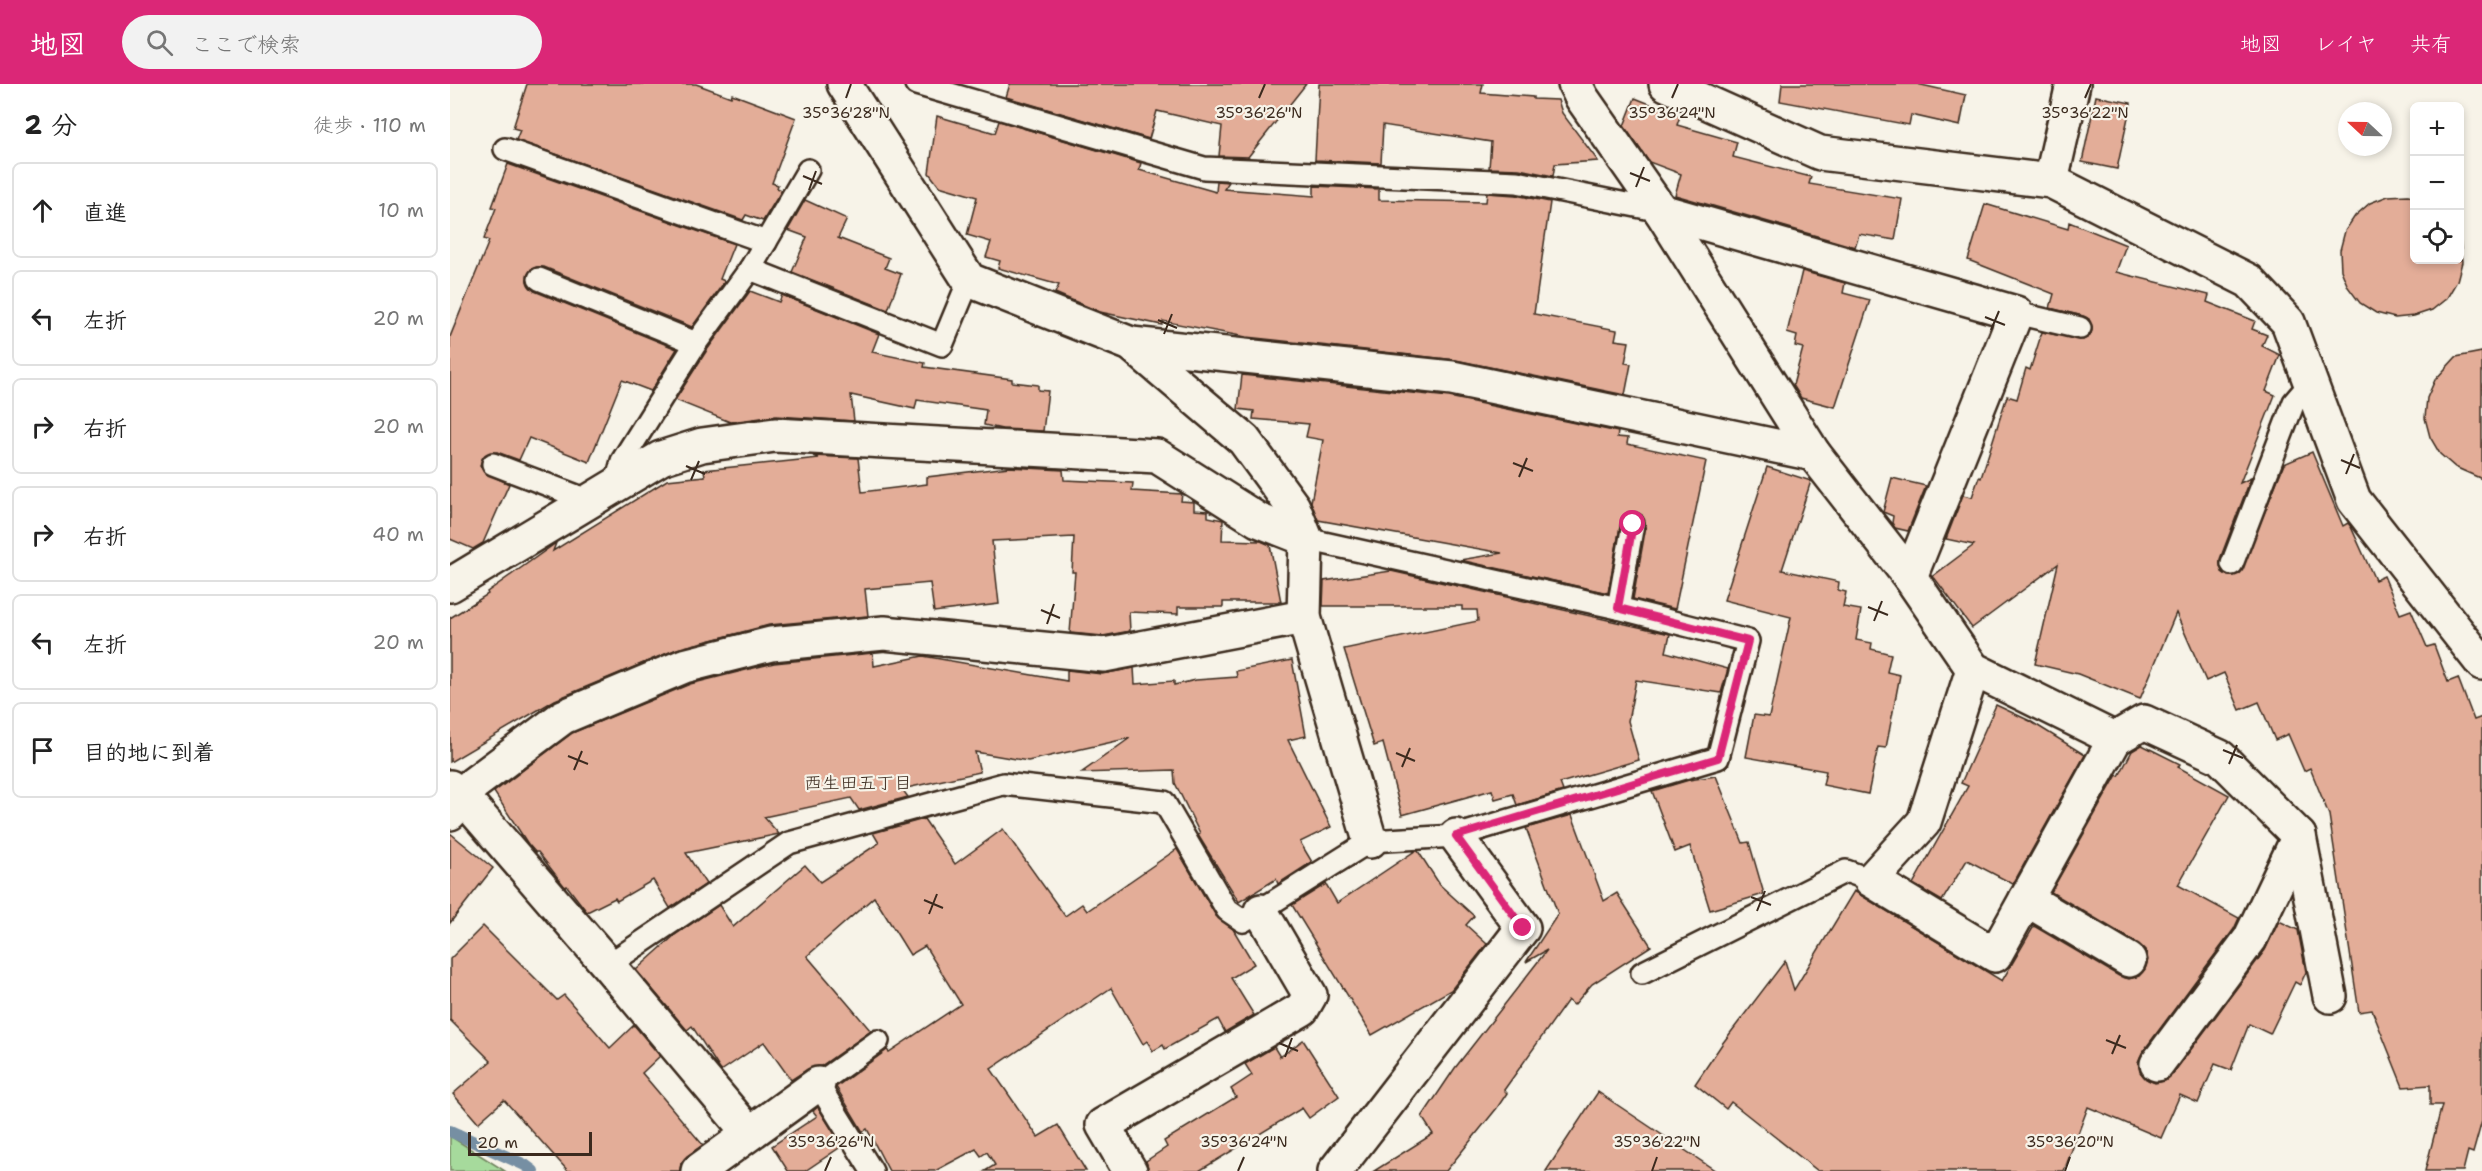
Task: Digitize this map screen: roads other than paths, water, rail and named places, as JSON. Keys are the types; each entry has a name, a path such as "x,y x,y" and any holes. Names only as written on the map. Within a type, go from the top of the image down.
{"street":[{"path":"844,84 969,280 1131,344 1452,378 1814,454"},
{"path":"1575,84 1582,98 1661,211 1814,454 1910,577 1973,669 2115,739"},
{"path":"1666,84 1820,153 2051,181 2249,280 2288,322 2312,381 2354,500 2482,663"},
{"path":"2051,181 2073,84"},
{"path":"1661,211 2016,313 1910,577"},
{"path":"1131,344 1244,440 1293,507 1306,539 1304,617 1370,841"},
{"path":"450,585 661,458 702,445 775,435 1157,456 1257,520 1306,539"},
{"path":"749,1133 608,965 454,799 562,717 684,666 771,644 884,633 1104,655 1304,617"},
{"path":"1973,669 1924,822 1871,880 1995,955 2115,739 2144,722 2220,757 2300,836 2330,996"},
{"path":"1335,1171 1523,928 1456,836"},
{"path":"2157,1064 2250,939 2300,836"},
{"path":"2026,899 2129,960"},
{"path":"1130,1171 1103,1125 1302,1009 1310,995 1262,911"},
{"path":"698,1171 818,1084"}],"lane":[{"path":"916,84 1204,168 1517,182 1661,211"},
{"path":"505,149 766,242"},
{"path":"616,483 622,461 696,343 750,269 808,170"},
{"path":"750,269 942,345 969,280"},
{"path":"539,279 696,343"},
{"path":"2016,313 2079,328"},
{"path":"2232,564 2294,402 2312,381"},
{"path":"492,464 590,501"},
{"path":"1618,608 1633,524"},
{"path":"608,965 789,843 1003,784 1164,802 1227,910 1243,921 1370,841 1456,836 1718,758 1748,641 1618,608 1306,539"},
{"path":"1642,972 1846,871 1871,880"},
{"path":"872,1171 818,1084 878,1041"}],"waterway":[{"path":"450,1131 525,1165 533,1171"}],"district":[{"name":"西生田五丁目","path":"858,783"}]}
